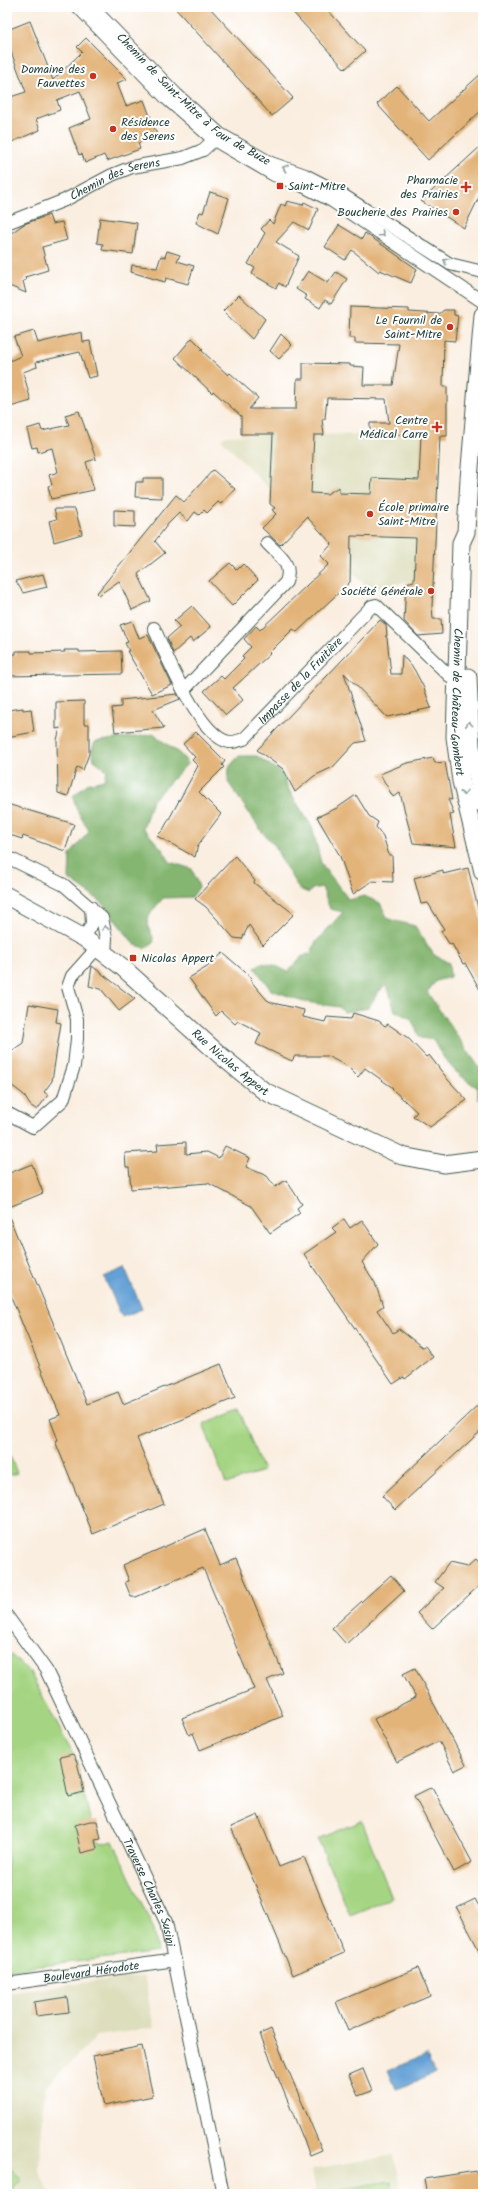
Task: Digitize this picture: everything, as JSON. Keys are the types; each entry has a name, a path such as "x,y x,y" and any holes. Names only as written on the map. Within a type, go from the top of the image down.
{"street":[{"name":"Chemin de Saint-Mitre à Four de Buze","path":"78,7 167,99 217,137 274,175 303,180 338,192 450,264 483,272"},
{"name":"Chemin de Saint-Mitre à Four de Buze","path":"92,7 217,137"},
{"name":"Chemin des Serens","path":"7,223 65,200 112,175 132,167 183,158 203,150 217,137"},
{"name":"Chemin de Saint-Mitre à Four de Buze","path":"303,180 483,302"},
{"name":"Chemin de Château-Gombert","path":"483,315 466,532 461,543 463,689 471,746 483,804"},
{"path":"184,690 286,582 289,573 286,564 267,543"},
{"name":"Impasse de la Fruitière","path":"154,628 184,690 199,717 216,736 230,742 244,739 372,606 376,605 463,689"},
{"name":"Chemin de Château-Gombert","path":"463,689 455,737 461,781 483,872"},
{"path":"7,857 64,885 91,907 102,918 106,925 95,946 72,976 68,987 77,1019 77,1039 74,1066 63,1100 33,1127 7,1113"},
{"name":"Rue Nicolas Appert","path":"7,896 95,946 220,1055 264,1091 402,1156 444,1164 483,1159"},
{"path":"91,907 95,946"},
{"name":"Traverse Charles Susini","path":"7,1616 46,1670 166,1922 223,2194"},
{"name":"Boulevard Hérodote","path":"7,1984 175,1960"}],"shaded area":[{"name":"École primaire Saint-Mitre","path":"273,434 440,435 434,577 369,589 332,552 332,543 299,510 277,497 221,439 226,436"},
{"path":"144,1975 154,2028 96,2036 45,2088 39,2169 50,2194 7,2194 7,1993"},
{"path":"394,2155 401,2194 316,2194 312,2169"}],"green space":[{"path":"153,734 180,754 188,763 152,801 143,828 162,849 170,862 192,869 199,887 192,897 163,898 152,911 148,919 148,927 154,942 146,948 135,945 100,901 69,879 70,855 89,831 76,808 73,796 87,784 104,780 107,770 94,760 92,750 95,742"},
{"path":"239,756 257,756 282,773 291,794 312,827 321,863 349,900 364,896 380,903 388,919 415,926 434,955 449,963 450,977 436,981 427,992 483,1073 483,1100 478,1098 478,1088 463,1078 447,1062 433,1040 420,1038 411,1019 395,1011 387,985 379,991 368,1008 344,1012 339,1007 306,1002 271,990 255,968 261,963 274,965 288,972 301,957 311,953 315,943 343,912 330,909 322,887 312,889 309,893 299,889 275,846 262,832 228,782 229,767"},
{"path":"239,1409 263,1471 226,1484 203,1424"},
{"path":"7,1448 17,1473 7,1476"},
{"path":"7,1651 31,1674 77,1762 95,1840 101,1844 113,1841 154,1930 158,1952 7,1970"},
{"path":"362,1821 392,1898 350,1915 318,1839"},
{"path":"7,2166 22,2179 9,2194 7,2194"},
{"path":"391,2181 393,2194 338,2194 338,2190"}],"water":[{"path":"125,1268 142,1309 122,1317 104,1277"},
{"path":"427,2055 435,2074 396,2089 388,2070"}],"building":[{"path":"174,7 209,7 293,98 272,116"},
{"path":"288,7 325,7 365,51 345,69"},
{"path":"30,21 53,80 82,52 77,47 86,38 127,79 117,83 126,106 144,100 157,135 138,143 140,149 107,161 104,155 85,163 82,154 79,155 69,128 91,119 80,91 57,100 60,110 36,119 40,130 7,144 7,98 26,92 7,41 7,30"},
{"path":"483,72 483,109 428,160 377,104 397,86 429,121"},
{"path":"483,144 483,189 464,228 421,201"},
{"path":"210,192 229,198 218,234 196,223 200,212 203,213"},
{"path":"287,201 303,205 304,202 318,209 309,230 294,222 276,242 299,256 285,287 279,283 276,288 252,274 255,268 248,264 265,233 261,229 269,220 273,224 281,204 285,206"},
{"path":"49,215 52,224 62,222 67,240 42,247 48,270 25,277 26,280 23,281 26,293 7,285 7,236 24,224"},
{"path":"100,218 137,223 133,254 102,250 103,244 97,243"},
{"path":"339,225 362,239 365,233 417,269 411,283 380,270 379,272 352,250 345,260 325,247"},
{"path":"167,251 180,255 177,261 194,266 188,284 166,278 165,282 131,272 132,265 157,268 161,256 165,257"},
{"path":"308,271 328,283 336,272 347,279 331,304 325,300 320,308 305,299 307,296 296,289"},
{"path":"239,295 265,319 252,339 223,311"},
{"path":"350,307 409,309 409,312 439,314 444,310 454,310 454,315 458,316 455,341 444,340 443,387 447,387 447,436 440,436 432,607 433,619 441,619 442,634 418,636 404,621 406,583 414,581 416,538 351,536 350,582 297,632 293,629 269,653 270,654 233,688 243,700 226,715 204,691 221,676 224,679 244,659 242,656 251,647 244,639 256,626 260,630 329,564 321,556 332,544 307,517 280,545 262,528 276,514 272,510 275,508 270,504 273,434 241,434 241,416 213,391 212,393 175,358 192,338 203,349 201,350 228,375 230,373 258,398 249,409 296,409 297,379 303,379 303,363 350,364 350,366 364,367 363,385 393,385 399,344 355,343 355,338 349,338","holes":["327,398 386,399 389,423 370,423 370,435 421,435 419,480 372,478 371,494 339,493 339,487 327,494 311,493 314,435 324,435 322,419 325,419"]},
{"path":"34,331 38,343 82,332 83,342 90,341 97,376 88,378 80,352 36,362 37,367 23,372 31,401 10,407 7,397 7,362 21,356 14,337"},
{"path":"281,334 292,345 279,359 270,351"},
{"path":"79,411 96,459 86,462 94,490 51,499 48,486 52,485 49,475 58,472 52,448 38,452 37,447 32,448 27,429 40,425 42,431 69,425 65,415"},
{"path":"213,470 235,489 221,504 218,502 207,513 204,510 199,515 195,512 188,521 179,513 155,541 165,553 138,574 151,601 132,610 119,581 99,595 97,593 176,495 184,502"},
{"path":"143,478 162,478 162,498 135,497 136,482 143,482"},
{"path":"54,509 75,509 82,534 54,542 49,521 57,519"},
{"path":"114,510 135,511 135,527 114,526"},
{"path":"230,563 237,570 243,564 258,580 232,606 209,581"},
{"path":"43,574 47,587 23,593 16,581"},
{"path":"192,606 211,627 193,642 190,638 173,653 167,638 180,627 174,621"},
{"path":"380,620 386,625 387,636 385,636 387,638 391,674 401,674 402,655 414,669 424,688 431,708 387,717 344,673 366,741 355,743 333,767 314,776 295,792 283,769 257,750"},
{"path":"132,621 139,638 148,635 172,685 152,694 127,651 129,651 125,643 128,642 120,625"},
{"path":"64,650 79,650 79,652 121,651 122,674 7,676 7,654 16,654 16,651 31,651 31,653 65,652"},
{"path":"177,694 180,699 153,710 164,728 115,732 112,708 121,707 121,700"},
{"path":"84,701 84,724 89,724 89,754 83,770 77,767 68,796 58,793 57,740 60,728 56,729 56,702"},
{"path":"23,708 23,710 31,709 34,732 7,737 7,710"},
{"path":"196,732 225,761 222,765 224,767 199,792 221,814 198,845 195,857 157,836 163,830 198,766 192,760 195,757 183,744"},
{"path":"433,758 435,763 445,762 452,800 448,799 454,814 450,815 456,847 413,843 400,793 393,797 380,774 407,763"},
{"path":"356,795 369,816 378,822 376,827 383,836 389,855 392,855 393,882 372,881 353,894 340,856 317,817 337,808"},
{"path":"7,804 74,824 65,851 23,836 22,839 7,834"},
{"path":"235,856 255,881 254,883 294,914 263,945 249,925 242,939 234,938 206,907 195,899"},
{"path":"468,868 483,928 483,995 465,963 463,964 452,944 450,945 441,931 444,929 428,903 421,904 414,878 443,870 443,874"},
{"path":"223,953 252,978 250,980 267,1000 273,1003 304,1010 303,1017 325,1022 327,1017 351,1019 353,1013 379,1021 385,1026 388,1024 408,1038 426,1057 429,1055 449,1081 467,1100 430,1127 413,1116 417,1112 392,1089 393,1088 365,1068 358,1077 347,1066 327,1056 295,1056 292,1061 256,1044 261,1033 238,1021 235,1024 221,1011 216,1016 189,978 207,967"},
{"path":"92,966 135,999 119,1011 101,989 89,986"},
{"path":"29,1004 58,1009 56,1022 61,1023 52,1081 44,1092 48,1095 37,1110 30,1105 23,1094 7,1082 7,1049 13,1050 23,1043"},
{"path":"186,1142 186,1154 207,1152 219,1158 225,1146 250,1158 246,1167 267,1176 275,1187 286,1180 302,1204 297,1208 300,1213 270,1233 251,1206 208,1183 131,1189 129,1167 126,1167 125,1153 158,1151 157,1144"},
{"path":"32,1164 43,1193 7,1208 7,1174"},
{"path":"7,1212 87,1404 118,1392 123,1404 221,1364 235,1398 137,1438 164,1504 93,1534 55,1441 58,1440 50,1419 60,1415 7,1287"},
{"path":"344,1219 350,1228 362,1220 378,1244 362,1262 375,1283 383,1306 377,1310 393,1333 399,1329 422,1347 425,1346 433,1357 405,1379 404,1377 393,1384 304,1254 336,1232 332,1228"},
{"path":"483,1400 483,1429 395,1510 382,1496"},
{"path":"205,1529 220,1565 236,1558 283,1673 267,1680 283,1716 200,1750 193,1733 189,1735 182,1718 254,1689 203,1568 136,1597 131,1597 125,1582 129,1581 123,1565"},
{"path":"476,1559 483,1567 483,1582 432,1629 417,1613 444,1588 435,1582 449,1563 467,1567"},
{"path":"391,1575 404,1591 346,1644 332,1628"},
{"path":"415,1668 466,1765 454,1771 439,1741 397,1762 374,1719 416,1697 403,1674"},
{"path":"73,1754 77,1762 84,1792 68,1796 60,1757"},
{"path":"432,1787 472,1862 454,1872 414,1796"},
{"path":"258,1815 279,1867 304,1857 344,1953 293,1975 231,1827"},
{"path":"90,1821 97,1821 101,1839 95,1840 97,1849 81,1853 75,1825"},
{"path":"475,1899 483,1913 483,1958 457,1908"},
{"path":"418,1968 430,1996 348,2031 336,2002"},
{"path":"67,1997 69,2012 36,2016 34,2002"},
{"path":"271,2029 322,2150 310,2155 260,2034"},
{"path":"142,2046 153,2096 104,2106 93,2056"},
{"path":"363,2069 372,2091 358,2096 349,2075"},
{"path":"483,2170 483,2194 427,2194 424,2179"}],"place":[{"name":"Domaine des Fauvettes","path":"93,76"},
{"name":"Résidence des Serens","path":"113,129"},
{"name":"Saint-Mitre","path":"280,186"},
{"name":"Pharmacie des Prairies","path":"466,187"},
{"name":"Boucherie des Prairies","path":"456,212"},
{"name":"Le Fournil de Saint-Mitre","path":"450,327"},
{"name":"Centre Médical Carre","path":"437,427"},
{"name":"École primaire Saint-Mitre","path":"370,514"},
{"name":"Société Générale","path":"431,591"},
{"name":"Nicolas Appert","path":"133,958"}]}
